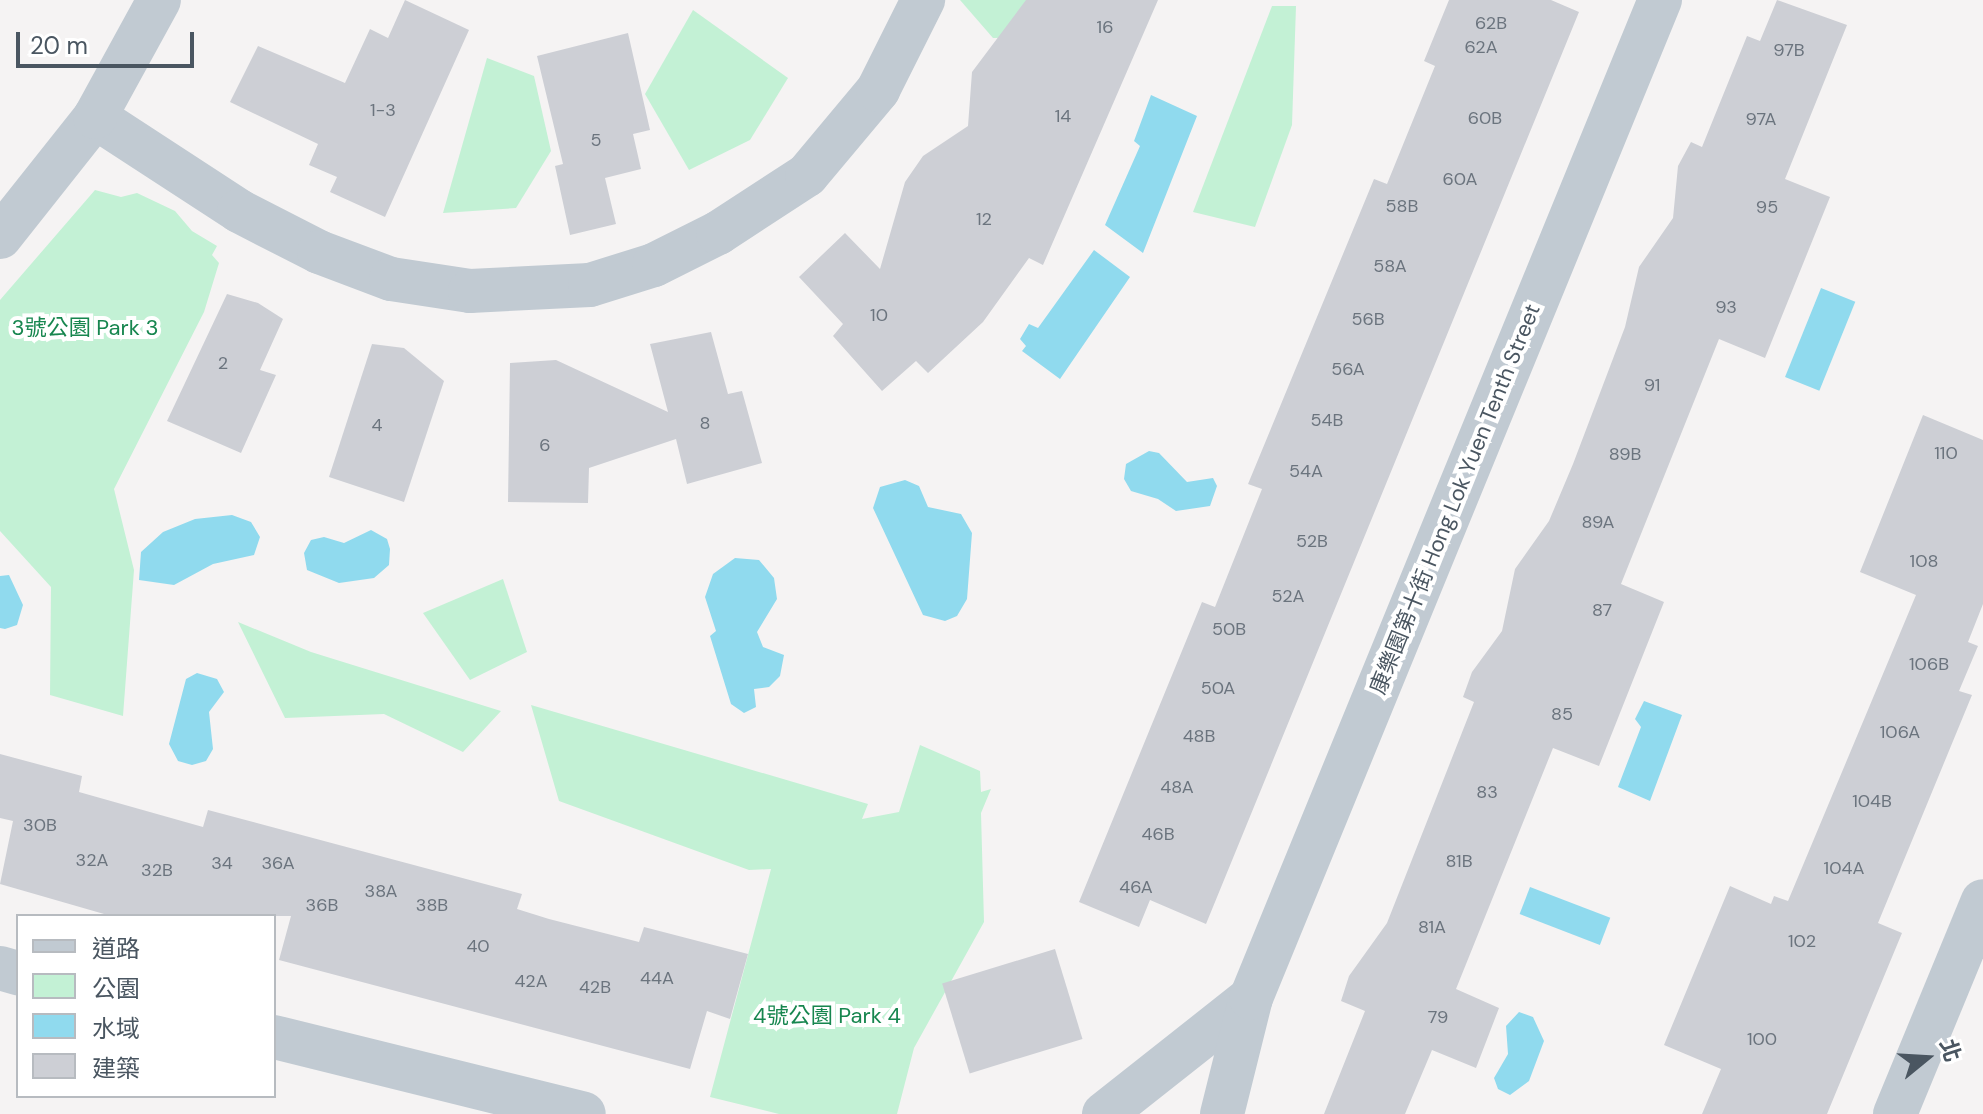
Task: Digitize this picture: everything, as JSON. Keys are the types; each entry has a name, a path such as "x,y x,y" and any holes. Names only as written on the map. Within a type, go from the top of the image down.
{"street":[{"path":"0,237 95,117 159,0"},
{"path":"95,117 239,211 319,252 391,279 470,291 590,285 654,265 718,233 807,175 878,90 923,0"},
{"name":"康樂園第十街 Hong Lok Yuen Tenth Street","path":"1222,1114 1251,998 1660,0"},
{"path":"1895,1114 1983,901"},
{"name":"康樂園第十街 Hong Lok Yuen Tenth Street","path":"1104,1114 1251,998"},
{"path":"276,1037 584,1114"}],"green space":[{"path":"960,0 1054,0 1047,37 993,38"},
{"path":"1272,6 1296,6 1292,125 1255,227 1193,212"},
{"path":"693,10 788,78 750,140 689,170 645,94"},
{"path":"487,58 534,76 551,151 516,208 443,213"},
{"name":"3號公園 Park 3","path":"95,190 121,197 137,193 175,211 192,231 217,246 212,255 219,263 204,312 114,489 134,570 123,716 50,695 51,587 0,531 0,300"},
{"path":"503,579 527,652 470,680 423,613"},
{"path":"238,622 311,652 501,711 463,752 384,714 285,718"},
{"name":"4號公園 Park 4","path":"531,705 868,804 862,819 899,812 920,745 980,771 981,792 991,789 981,813 984,922 914,1048 897,1114 779,1114 710,1097 771,869 749,870 559,801"}],"water":[{"path":"1151,95 1197,116 1143,253 1105,225 1140,146 1134,141"},
{"path":"1094,250 1130,277 1060,379 1022,351 1026,346 1020,339 1029,324 1038,328"},
{"path":"1821,288 1855,302 1819,391 1785,377"},
{"path":"1149,451 1159,453 1187,482 1213,478 1217,486 1210,506 1176,511 1158,499 1131,491 1124,479 1126,464"},
{"path":"905,480 919,486 928,507 961,514 972,533 967,599 957,616 945,621 923,615 873,508 880,487"},
{"path":"232,515 251,522 260,537 254,555 213,564 174,585 139,580 141,552 163,532 195,519"},
{"path":"371,530 387,539 390,549 389,565 374,578 339,583 307,570 304,553 311,540 324,537 344,543"},
{"path":"735,558 759,560 774,578 777,599 757,632 763,647 784,655 780,676 769,687 754,689 756,707 744,713 731,704 710,636 716,631 705,597 713,574"},
{"path":"9,575 23,605 17,625 5,629 0,628 0,576"},
{"path":"197,673 217,679 224,692 209,712 213,749 206,761 192,765 178,761 169,744 186,679"},
{"path":"1644,701 1682,715 1650,801 1618,787 1641,727 1635,719"},
{"path":"1530,887 1610,918 1600,945 1520,914"},
{"path":"1519,1012 1533,1017 1544,1041 1529,1081 1510,1095 1498,1089 1494,1078 1508,1054 1506,1026"}],"building":[{"path":"405,0 469,30 385,217 330,192 337,177 309,165 318,144 230,102 258,46 345,83 370,29 388,38"},
{"path":"1026,0 1158,0 1043,265 1029,258 983,322 928,373 916,361 882,391 833,336 843,324 799,277 845,233 880,269 905,182 923,156 968,126 972,72"},
{"path":"1449,0 1551,0 1579,12 1206,924 1150,900 1139,927 1079,902 1202,602 1215,607 1262,489 1248,484 1374,179 1387,184 1435,66 1424,61"},
{"path":"1777,0 1847,25 1785,179 1830,197 1765,358 1719,339 1621,584 1664,602 1599,766 1553,748 1456,989 1499,1008 1476,1068 1432,1050 1405,1114 1324,1114 1365,1011 1341,1001 1349,976 1387,923 1474,702 1463,697 1472,672 1502,631 1515,569 1549,521 1573,464 1625,327 1639,267 1673,218 1678,166 1691,142 1702,147 1747,36 1760,41"},
{"path":"628,33 650,130 633,134 641,169 605,178 616,224 570,235 555,166 563,164 537,56"},
{"path":"227,294 258,303 283,319 260,370 276,375 241,453 167,421"},
{"path":"711,332 728,394 742,391 762,463 687,484 676,439 589,468 588,503 508,502 510,363 556,360 668,412 650,344"},
{"path":"372,344 404,348 444,381 404,502 329,477"},
{"path":"1923,415 1983,440 1983,604 1968,642 1978,646 1959,691 1972,695 1878,923 1902,933 1827,1114 1702,1114 1721,1069 1664,1045 1730,886 1771,904 1774,896 1788,901 1916,595 1860,572"},
{"path":"0,754 82,776 79,792 203,827 208,810 522,894 517,909 549,919 639,942 644,927 748,954 730,1019 707,1011 690,1069 279,960 291,916 104,914 0,884 13,821 0,818"},
{"path":"1055,949 1082,1039 970,1073 942,983"}]}
